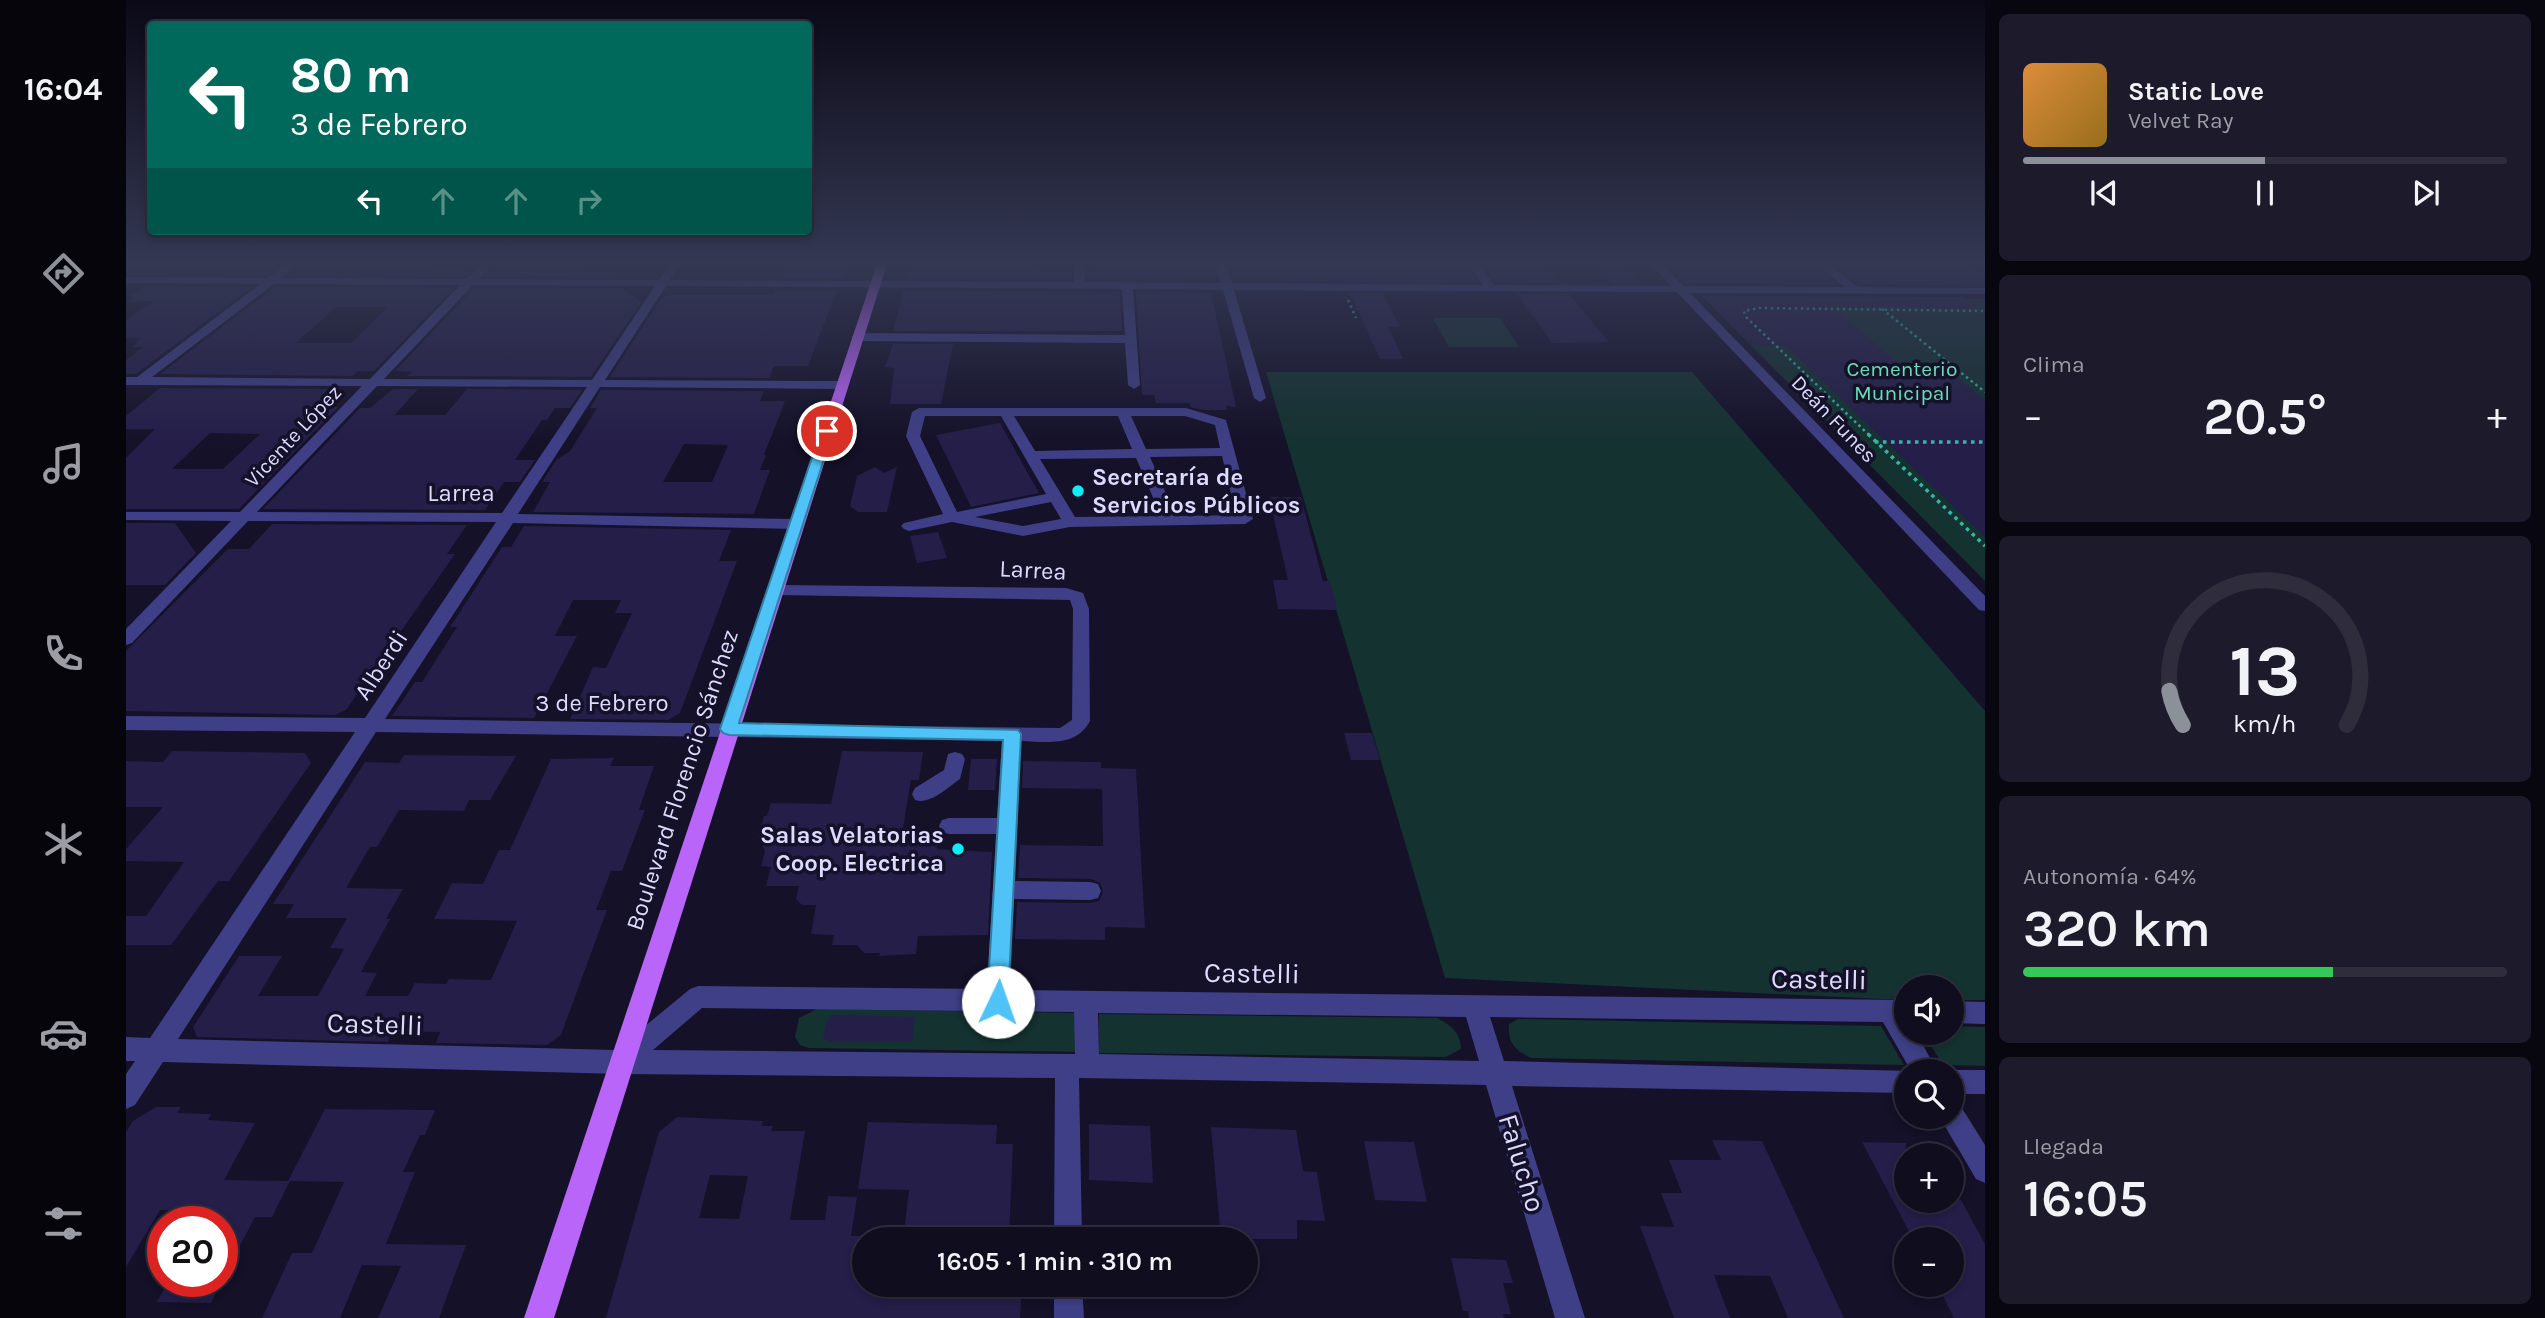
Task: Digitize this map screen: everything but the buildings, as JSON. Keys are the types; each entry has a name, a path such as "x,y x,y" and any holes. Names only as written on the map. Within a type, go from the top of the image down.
{"main road":[{"name":"Boulevard Florencio Sánchez","path":"539,1318 862,323"}],"street":[{"path":"126,392 133,381 214,323"},
{"name":"Vicente López","path":"126,639 430,323"},
{"name":"Alberdi","path":"126,1096 636,323"},
{"path":"1129,323 1134,384"},
{"path":"1237,323 1260,398"},
{"name":"Deán Funes","path":"1713,323 1985,606"},
{"path":"857,337 1130,338"},
{"path":"133,381 842,385"},
{"path":"919,412 1186,412 1221,423 1245,519 1070,522 1023,531 952,517 913,436 919,412"},
{"path":"1005,412 1070,522"},
{"path":"1123,412 1170,520"},
{"path":"1030,455 1228,452"},
{"path":"909,526 1055,497"},
{"name":"Larrea","path":"126,516 508,518 796,524"},
{"name":"Larrea","path":"776,590 1066,593 1077,597 1081,609 1081,721 1076,729"},
{"name":"3 de Febrero","path":"126,723 1061,735 1076,729"},
{"path":"998,1002 1012,734"},
{"path":"922,794 953,774 955,759"},
{"path":"949,826 1007,826"},
{"path":"1003,890 1090,891"},
{"name":"Castelli","path":"621,1062 698,997 1894,1011"},
{"path":"1069,1227 1077,1066 1086,1002"},
{"name":"Falucho","path":"1475,1007 1570,1318"},
{"path":"1964,1012 1985,1013"},
{"name":"Castelli","path":"126,1049 621,1062 1494,1072 1894,1081"},
{"path":"1964,1082 1985,1082"},
{"path":"1960,1129 1985,1170"},
{"path":"1069,1297 1069,1318"}],"path":[{"path":"1752,323 1984,543"},
{"path":"1899,323 1985,392"},
{"path":"1875,442 1985,442"}],"green space":[{"path":"1435,323 1503,323 1519,347 1449,347"},
{"name":"Cementerio Municipal","path":"1728,323 1985,323 1985,581"},
{"path":"1266,372 1692,372 1985,711 1985,1000 1964,1000 1964,975 1894,975 1894,999 1445,978"},
{"path":"817,1009 1076,1013 1076,1052 809,1048 800,1045 795,1037 799,1018"},
{"path":"1099,1014 1437,1018 1454,1030 1461,1049 1446,1057 1099,1053"},
{"path":"1518,1019 1881,1026 1900,1059 1894,1059 1894,1065 1531,1058 1511,1041 1509,1024"},
{"path":"1964,1026 1985,1027 1985,1066 1964,1066 1964,1059 1939,1059 1930,1045 1964,1045"}],"place":[{"name":"Secretaría de Servicios Públicos","path":"1078,491"},
{"name":"Salas Velatorias Coop. Electrica","path":"958,849"}],"route":[{"path":"827,431 729,729 1012,734 998,1002"}]}
